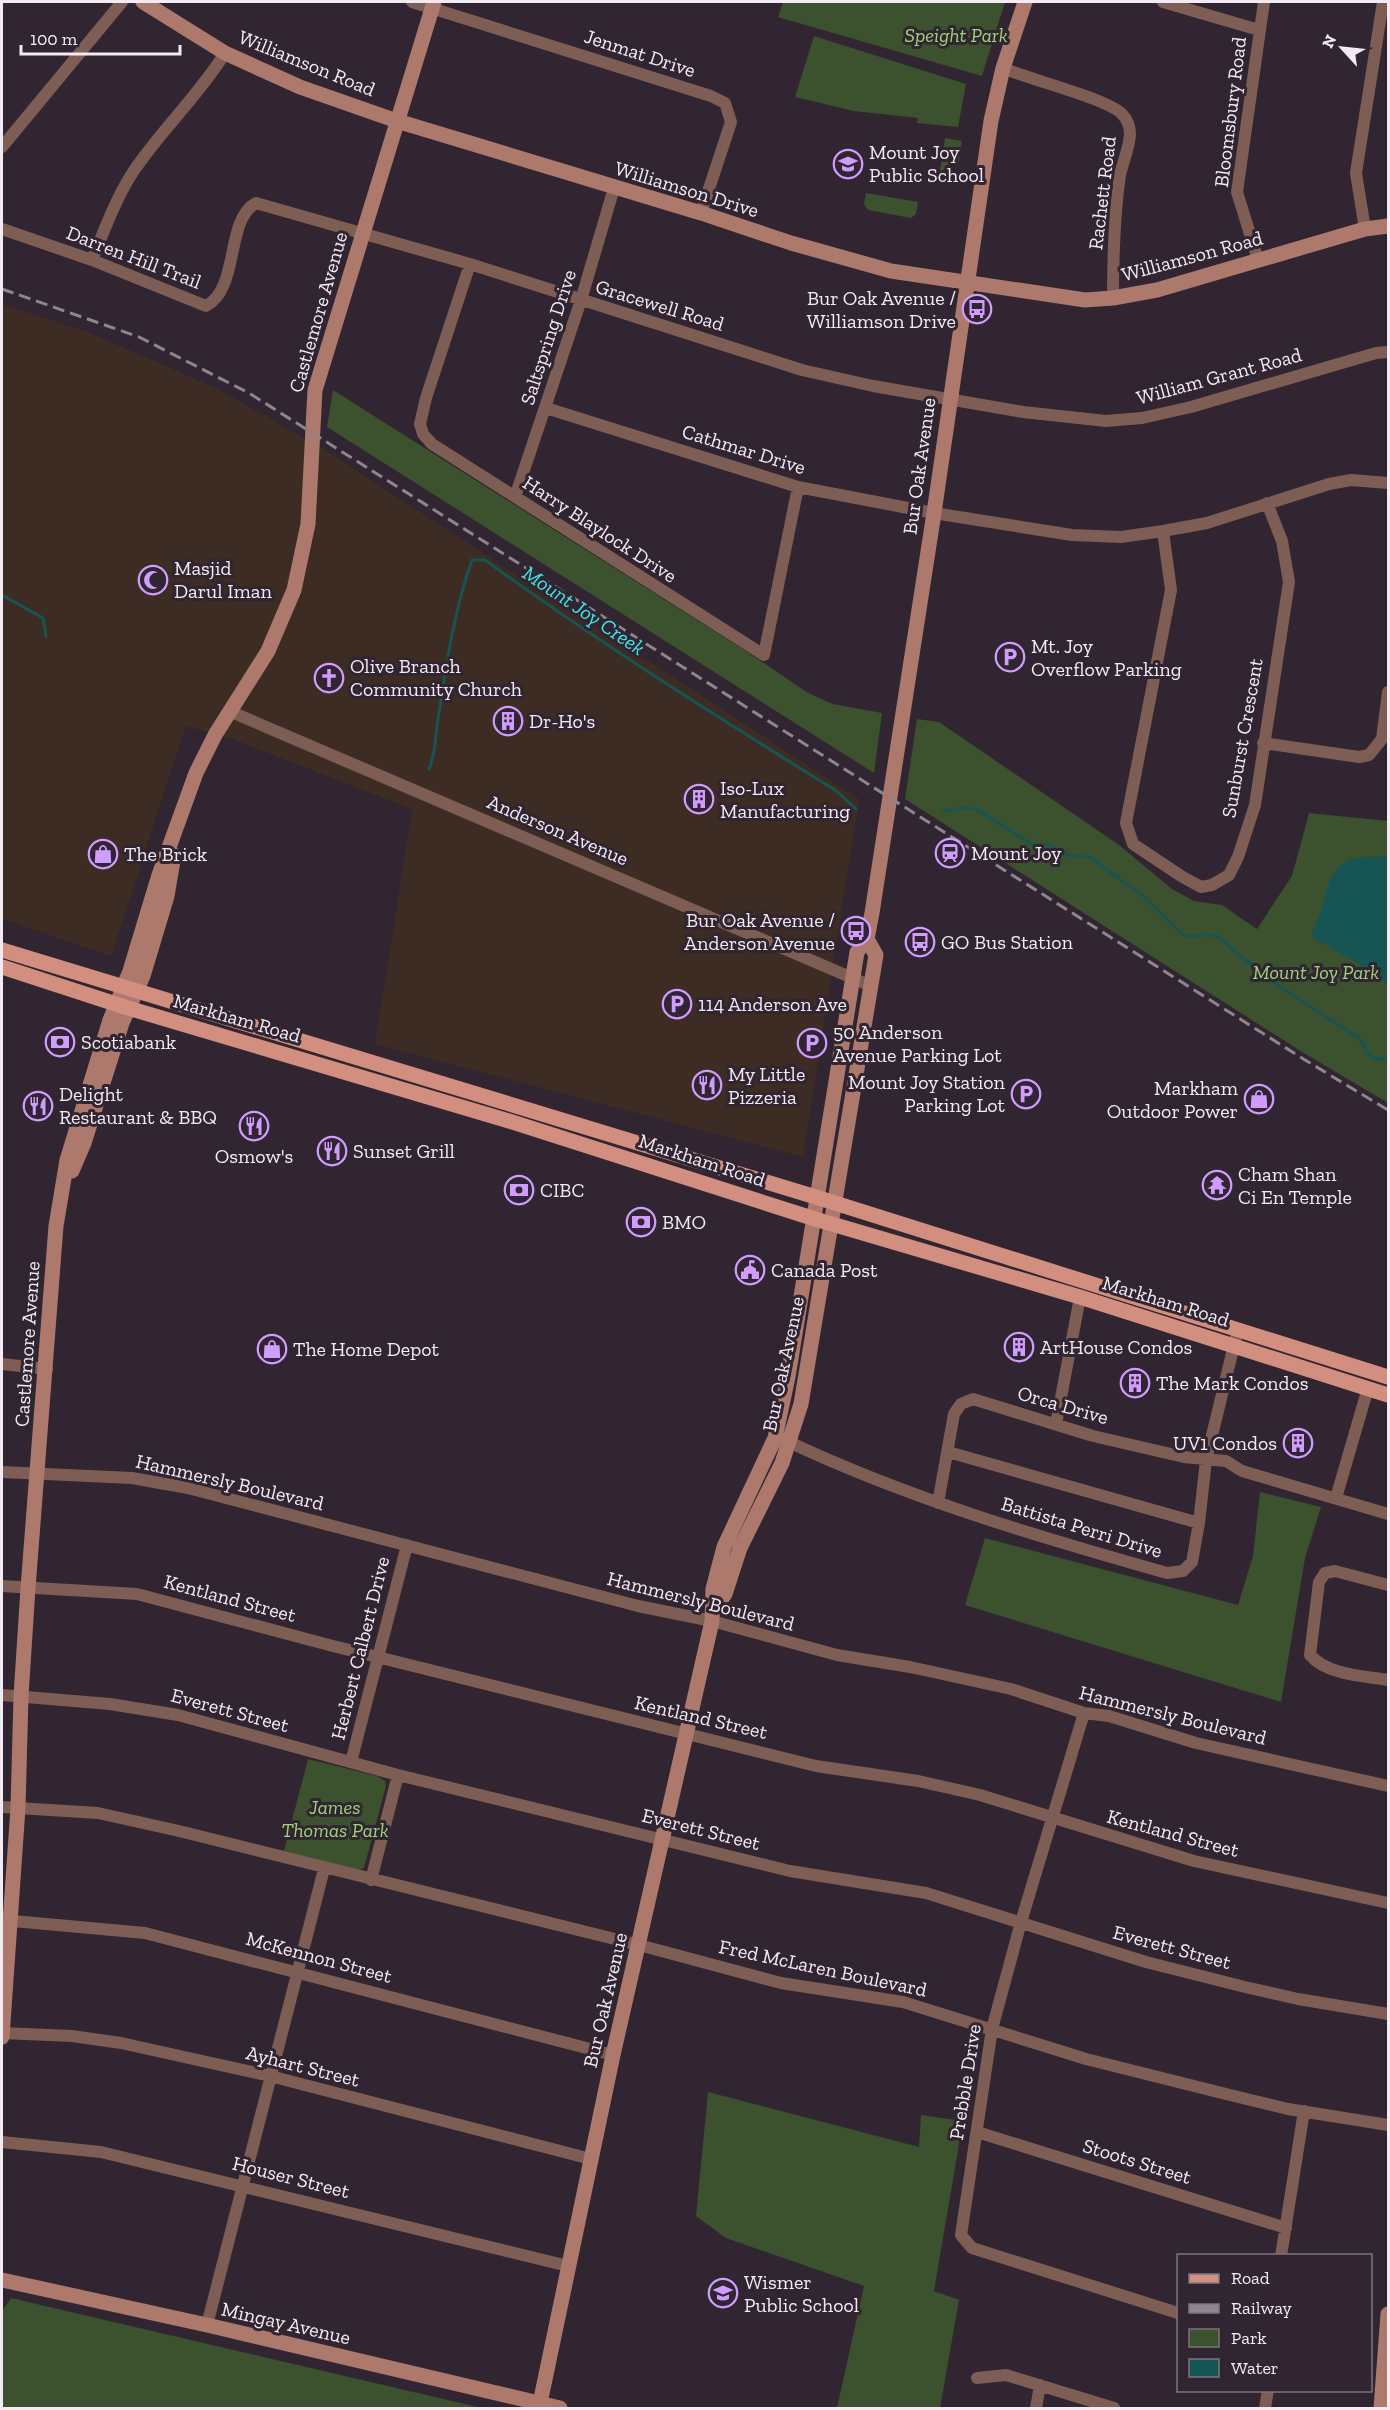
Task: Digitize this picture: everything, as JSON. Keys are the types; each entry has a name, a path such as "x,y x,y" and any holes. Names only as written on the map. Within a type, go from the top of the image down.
{"main road":[{"name":"Markham Road","path":"2,950 826,1201 1236,1337 1389,1395"},
{"name":"Markham Road","path":"2,967 122,1006 509,1120 822,1220 1080,1297 1389,1377"}],"street":[{"path":"2,147 122,2"},
{"name":"Williamson Road","path":"143,2 225,53 300,87 397,122"},
{"path":"412,2 433,4"},
{"name":"Bur Oak Avenue","path":"826,1201 857,952 867,939 934,513 991,121 1003,68 1025,2"},
{"path":"1163,2 1259,30"},
{"name":"Bloomsbury Road","path":"1258,260 1237,192 1264,2"},
{"path":"1365,230 1356,173 1383,2"},
{"name":"Castlemore Avenue","path":"2,2035 6,1920 18,1808 21,1696 28,1588 47,1370 56,1226 63,1193 84,1143 122,1006 129,989 159,875 196,773 229,711 274,638 301,568 311,501 315,390 433,4"},
{"name":"Jenmat Drive","path":"433,4 711,96 725,103 731,122 701,213"},
{"path":"92,260 113,207 134,170 160,135 207,82 225,53"},
{"name":"Rachett Road","path":"1003,68 1110,105 1123,115 1130,125 1115,230 1113,298"},
{"name":"Williamson Drive","path":"397,122 701,213 791,243 891,271 968,282"},
{"name":"Saltspring Drive","path":"515,497 581,300 614,188"},
{"name":"Darren Hill Trail","path":"2,229 92,260 206,306 216,300 223,287 244,215 256,203 362,232"},
{"name":"Williamson Road","path":"968,282 1084,300 1113,298 1157,290 1365,230 1389,226"},
{"name":"Gracewell Road","path":"362,232 802,370 873,386 951,398"},
{"name":"Harry Blaylock Drive","path":"470,264 426,398 420,424 423,434 432,444 764,655 798,487"},
{"name":"William Grant Road","path":"951,398 1023,411 1106,421 1142,418 1191,407 1389,351"},
{"name":"Cathmar Drive","path":"546,408 798,487 934,513 1072,535 1121,537 1164,531 1207,523 1267,503 1351,480 1389,483"},
{"name":"Sunburst Crescent","path":"1164,531 1171,590 1126,823 1134,844 1180,876 1201,887 1212,885 1229,875 1238,857 1255,805 1289,582 1282,541 1267,503"},
{"path":"1263,743 1359,757 1370,755 1382,739 1389,692"},
{"name":"Anderson Avenue","path":"229,711 871,986"},
{"name":"Bur Oak Avenue","path":"537,2406 613,2055 713,1614 713,1589 724,1547 775,1438 871,986 876,955 867,939"},
{"name":"Bur Oak Avenue","path":"713,1614 726,1594 740,1548 782,1463 801,1404 822,1220"},
{"path":"1056,1424 1080,1297"},
{"name":"Battista Perri Drive","path":"789,1442 938,1503 1026,1533 1167,1573 1183,1570 1192,1562 1206,1460 1236,1337"},
{"path":"2,1364 47,1370"},
{"path":"1336,1498 1368,1388"},
{"name":"Orca Drive","path":"948,1452 954,1414 961,1404 973,1399 1056,1424 1184,1457 1226,1461 1242,1471 1389,1514"},
{"path":"938,1503 948,1452 1199,1523"},
{"name":"Hammersly Boulevard","path":"2,1472 154,1481 638,1606 713,1614 837,1655 1011,1689 1084,1713 1109,1716 1196,1743 1389,1786"},
{"name":"Herbert Calbert Drive","path":"351,1762 407,1545"},
{"path":"1389,1586 1335,1571 1325,1573 1319,1582 1310,1655 1326,1667 1389,1680"},
{"name":"Kentland Street","path":"2,1586 137,1594 816,1766 980,1795 1054,1820 1194,1861 1389,1903"},
{"name":"Everett Street","path":"2,1695 110,1704 178,1715 398,1775 790,1871 926,1893 1157,1965 1298,1999 1389,2014"},
{"name":"Prebble Drive","path":"1084,1713 1065,1772 1054,1820 1021,1922 992,2029 961,2230 967,2244 972,2248 1177,2312"},
{"path":"371,1880 398,1775"},
{"name":"Fred McLaren Boulevard","path":"2,1807 98,1814 639,1945 781,1983 903,2002 1086,2059 1304,2111 1389,2125"},
{"path":"207,2325 324,1869"},
{"name":"McKennon Street","path":"6,1920 145,1933 613,2055"},
{"name":"Ayhart Street","path":"2,2035 72,2036 110,2042 270,2076 591,2159"},
{"path":"1281,2254 1304,2111"},
{"name":"Stoots Street","path":"977,2132 1286,2228"},
{"name":"Houser Street","path":"2,2142 100,2152 568,2266"},
{"name":"Mingay Avenue","path":"2,2280 207,2325 537,2406 560,2409"},
{"path":"1381,2409 1389,2314"},
{"path":"977,2378 1006,2375 1114,2409"},
{"path":"1036,2409 1040,2385"},
{"path":"1265,2409 1268,2392"}],"shaded area":[{"path":"2,304 88,332 216,388 330,453 859,799 803,1157 375,1044 412,809 232,739 186,726 111,956 2,919"}],"green space":[{"name":"Speight Park","path":"783,2 1005,2 982,76 778,17"},
{"path":"814,36 966,84 958,127 917,123 918,118 854,111 795,97"},
{"path":"945,138 962,141 958,166 949,165 947,174 940,174 940,170"},
{"path":"866,193 918,202 916,214 911,218 868,210 864,204"},
{"path":"333,390 749,653 808,693 833,704 882,713 874,773 327,427"},
{"name":"Mount Joy Park","path":"917,719 939,722 1119,845 1172,889 1194,901 1222,905 1257,929 1292,876 1309,813 1388,821 1388,1103 1302,1052 905,799"},
{"path":"1260,1492 1321,1507 1305,1558 1281,1702 965,1605 985,1538 1238,1605 1253,1556"},
{"name":"James Thomas Park","path":"308,1759 377,1776 385,1781 386,1786 364,1868 359,1870 284,1851"},
{"path":"708,2092 919,2147 921,2115 963,2121 934,2291 959,2300 940,2408 837,2408 864,2286 726,2238 696,2216"},
{"path":"11,2298 482,2408 2,2408 2,2311"}],"water":[{"path":"1388,857 1388,984 1365,967 1315,939 1312,935 1331,878 1337,869 1351,859"}],"waterway":[{"name":"Mount Joy Creek","path":"429,769 460,599 472,560 485,560 614,649 835,790 856,809"},
{"name":"Mount Joy Creek","path":"2,595 43,618 46,636"},
{"name":"Mount Joy Creek","path":"943,811 966,808 978,810 1034,846 1047,844 1070,856 1090,857 1143,896 1187,937 1208,934 1218,937 1268,979 1357,1037 1363,1043 1367,1054 1378,1059 1388,1058 1388,1063"}],"railway":[{"path":"2,289 139,337 249,393 1305,1060 1388,1110"}],"place":[{"name":"Mount Joy Public School","path":"848,164"},
{"name":"Bur Oak Avenue / Williamson Drive","path":"977,309"},
{"name":"Masjid Darul Iman","path":"153,580"},
{"name":"Mt. Joy Overflow Parking","path":"1010,657"},
{"name":"Olive Branch Community Church","path":"329,678"},
{"name":"Dr-Ho's","path":"508,721"},
{"name":"Iso-Lux Manufacturing","path":"699,799"},
{"name":"Mount Joy","path":"950,853"},
{"name":"The Brick","path":"103,854"},
{"name":"Bur Oak Avenue / Anderson Avenue","path":"856,931"},
{"name":"GO Bus Station","path":"920,942"},
{"name":"114 Anderson Ave","path":"677,1004"},
{"name":"Scotiabank","path":"60,1042"},
{"name":"50 Anderson Avenue Parking Lot","path":"812,1043"},
{"name":"My Little Pizzeria","path":"707,1085"},
{"name":"Mount Joy Station Parking Lot","path":"1026,1094"},
{"name":"Markham Outdoor Power","path":"1259,1099"},
{"name":"Delight Restaurant & BBQ","path":"38,1106"},
{"name":"Osmow's","path":"254,1126"},
{"name":"Sunset Grill","path":"332,1151"},
{"name":"Cham Shan Ci En Temple","path":"1217,1185"},
{"name":"CIBC","path":"519,1190"},
{"name":"BMO","path":"641,1222"},
{"name":"Canada Post","path":"750,1270"},
{"name":"ArtHouse Condos","path":"1019,1347"},
{"name":"The Home Depot","path":"272,1349"},
{"name":"The Mark Condos","path":"1135,1383"},
{"name":"UV1 Condos","path":"1298,1443"},
{"name":"Wismer Public School","path":"723,2293"}]}
